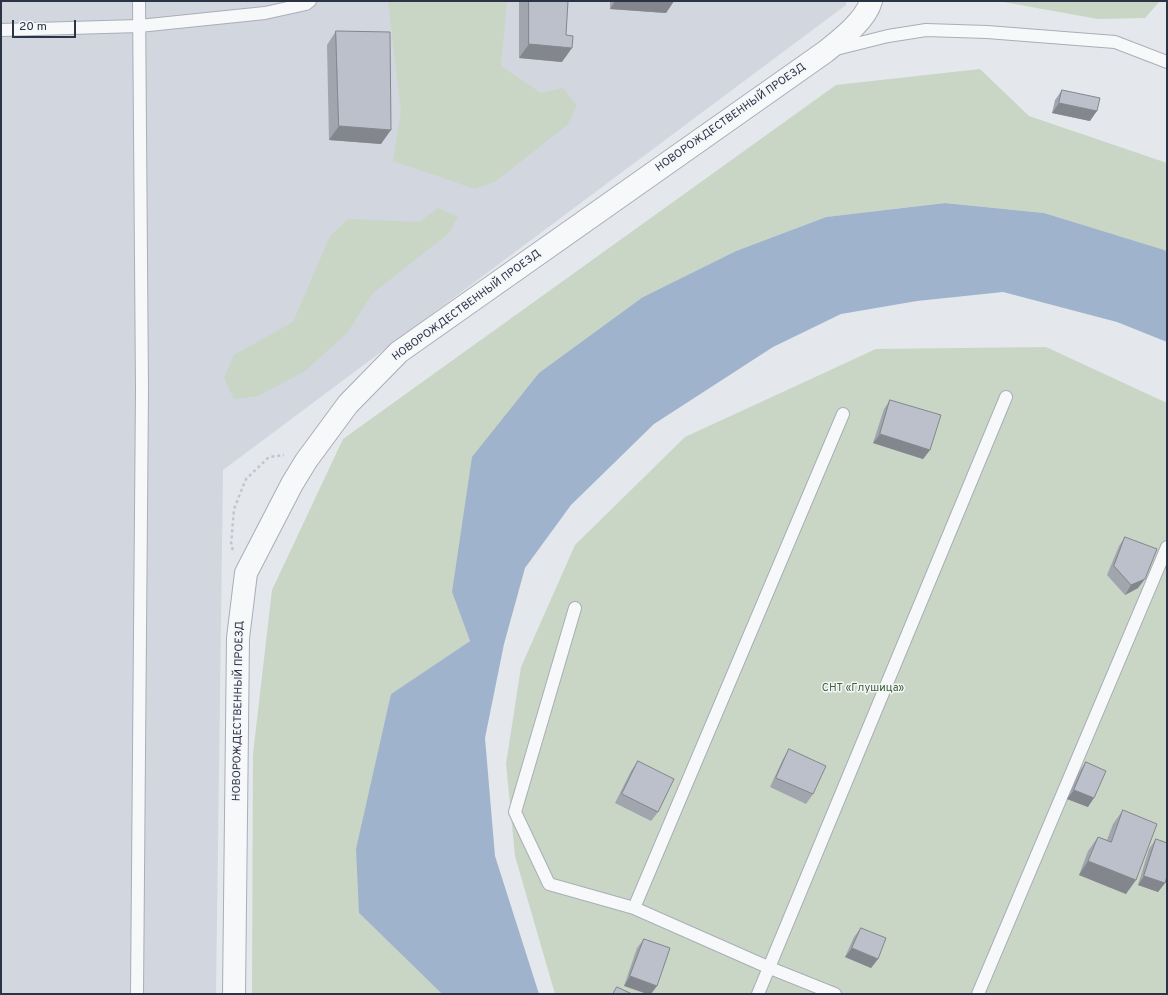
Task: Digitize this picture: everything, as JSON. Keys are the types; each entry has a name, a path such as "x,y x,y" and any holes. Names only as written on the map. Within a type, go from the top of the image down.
{"street":[{"name":"НОВОРОЖДЕСТВЕННЫЙ ПРОЕЗД","path":"234,994 238,638 246,573 292,484 306,462 348,404 399,352 825,52 848,33 869,8 871,1"}],"lane":[{"path":"137,994 142,390 139,1"},
{"path":"1,30 139,26 265,13 306,4 310,1"},
{"path":"825,52 888,36 934,30 1030,34 1115,42 1167,62"},
{"path":"758,994 1006,397"},
{"path":"634,908 843,414"},
{"path":"978,994 1167,547"},
{"path":"575,608 515,812 549,884 634,908 770,968 835,994"}],"path":[{"path":"246,573 238,562 231,545 234,510 246,479 269,457 294,454 306,462"}],"shaded area":[{"path":"1,1 846,1 846,5 223,470 216,994 1,994"}],"green space":[{"path":"388,1 507,1 501,66 541,93 563,88 577,106 567,125 496,181 475,189 393,161 401,111"},
{"path":"998,1 1160,1 1145,18 1098,19"},
{"path":"980,69 1029,116 1167,163 1167,252 1044,213 945,203 826,217 736,251 643,297 452,592 470,641 391,694 359,913 442,994 252,994 253,754 272,590 343,439 836,85"},
{"path":"438,208 458,217 448,234 373,293 347,333 305,371 258,396 234,399 224,378 234,355 293,322 330,236 348,219 419,222"},
{"name":"СНТ «Глушица»","path":"1046,347 1167,403 1167,994 555,994 515,856 506,764 521,667 575,545 685,437 876,349"}],"water":[{"path":"945,203 1044,213 1164,250 1167,252 1167,342 1117,322 1003,292 917,301 841,314 773,347 654,424 571,505 525,568 504,644 485,738 495,856 539,994 442,994 359,913 356,849 391,694 470,641 452,592 472,457 539,373 643,297 736,251 826,217"}],"building":[{"path":"529,1 568,1 566,35 573,36 572,48 529,44"},
{"path":"336,31 390,32 391,130 339,126"},
{"path":"1062,90 1100,98 1097,111 1059,103"},
{"path":"890,400 941,415 930,450 880,434"},
{"path":"1125,537 1157,549 1145,579 1131,585 1114,566"},
{"path":"789,749 826,766 813,794 776,778"},
{"path":"638,761 674,779 658,812 622,794"},
{"path":"1086,762 1106,771 1094,798 1074,790"},
{"path":"1123,810 1157,824 1136,880 1088,861 1098,837 1111,842"},
{"path":"1156,839 1167,843 1167,876 1165,883 1144,876"},
{"path":"861,928 886,938 878,959 852,948"},
{"path":"644,939 670,948 657,986 630,976"},
{"path":"617,987 632,994 613,994"}]}
